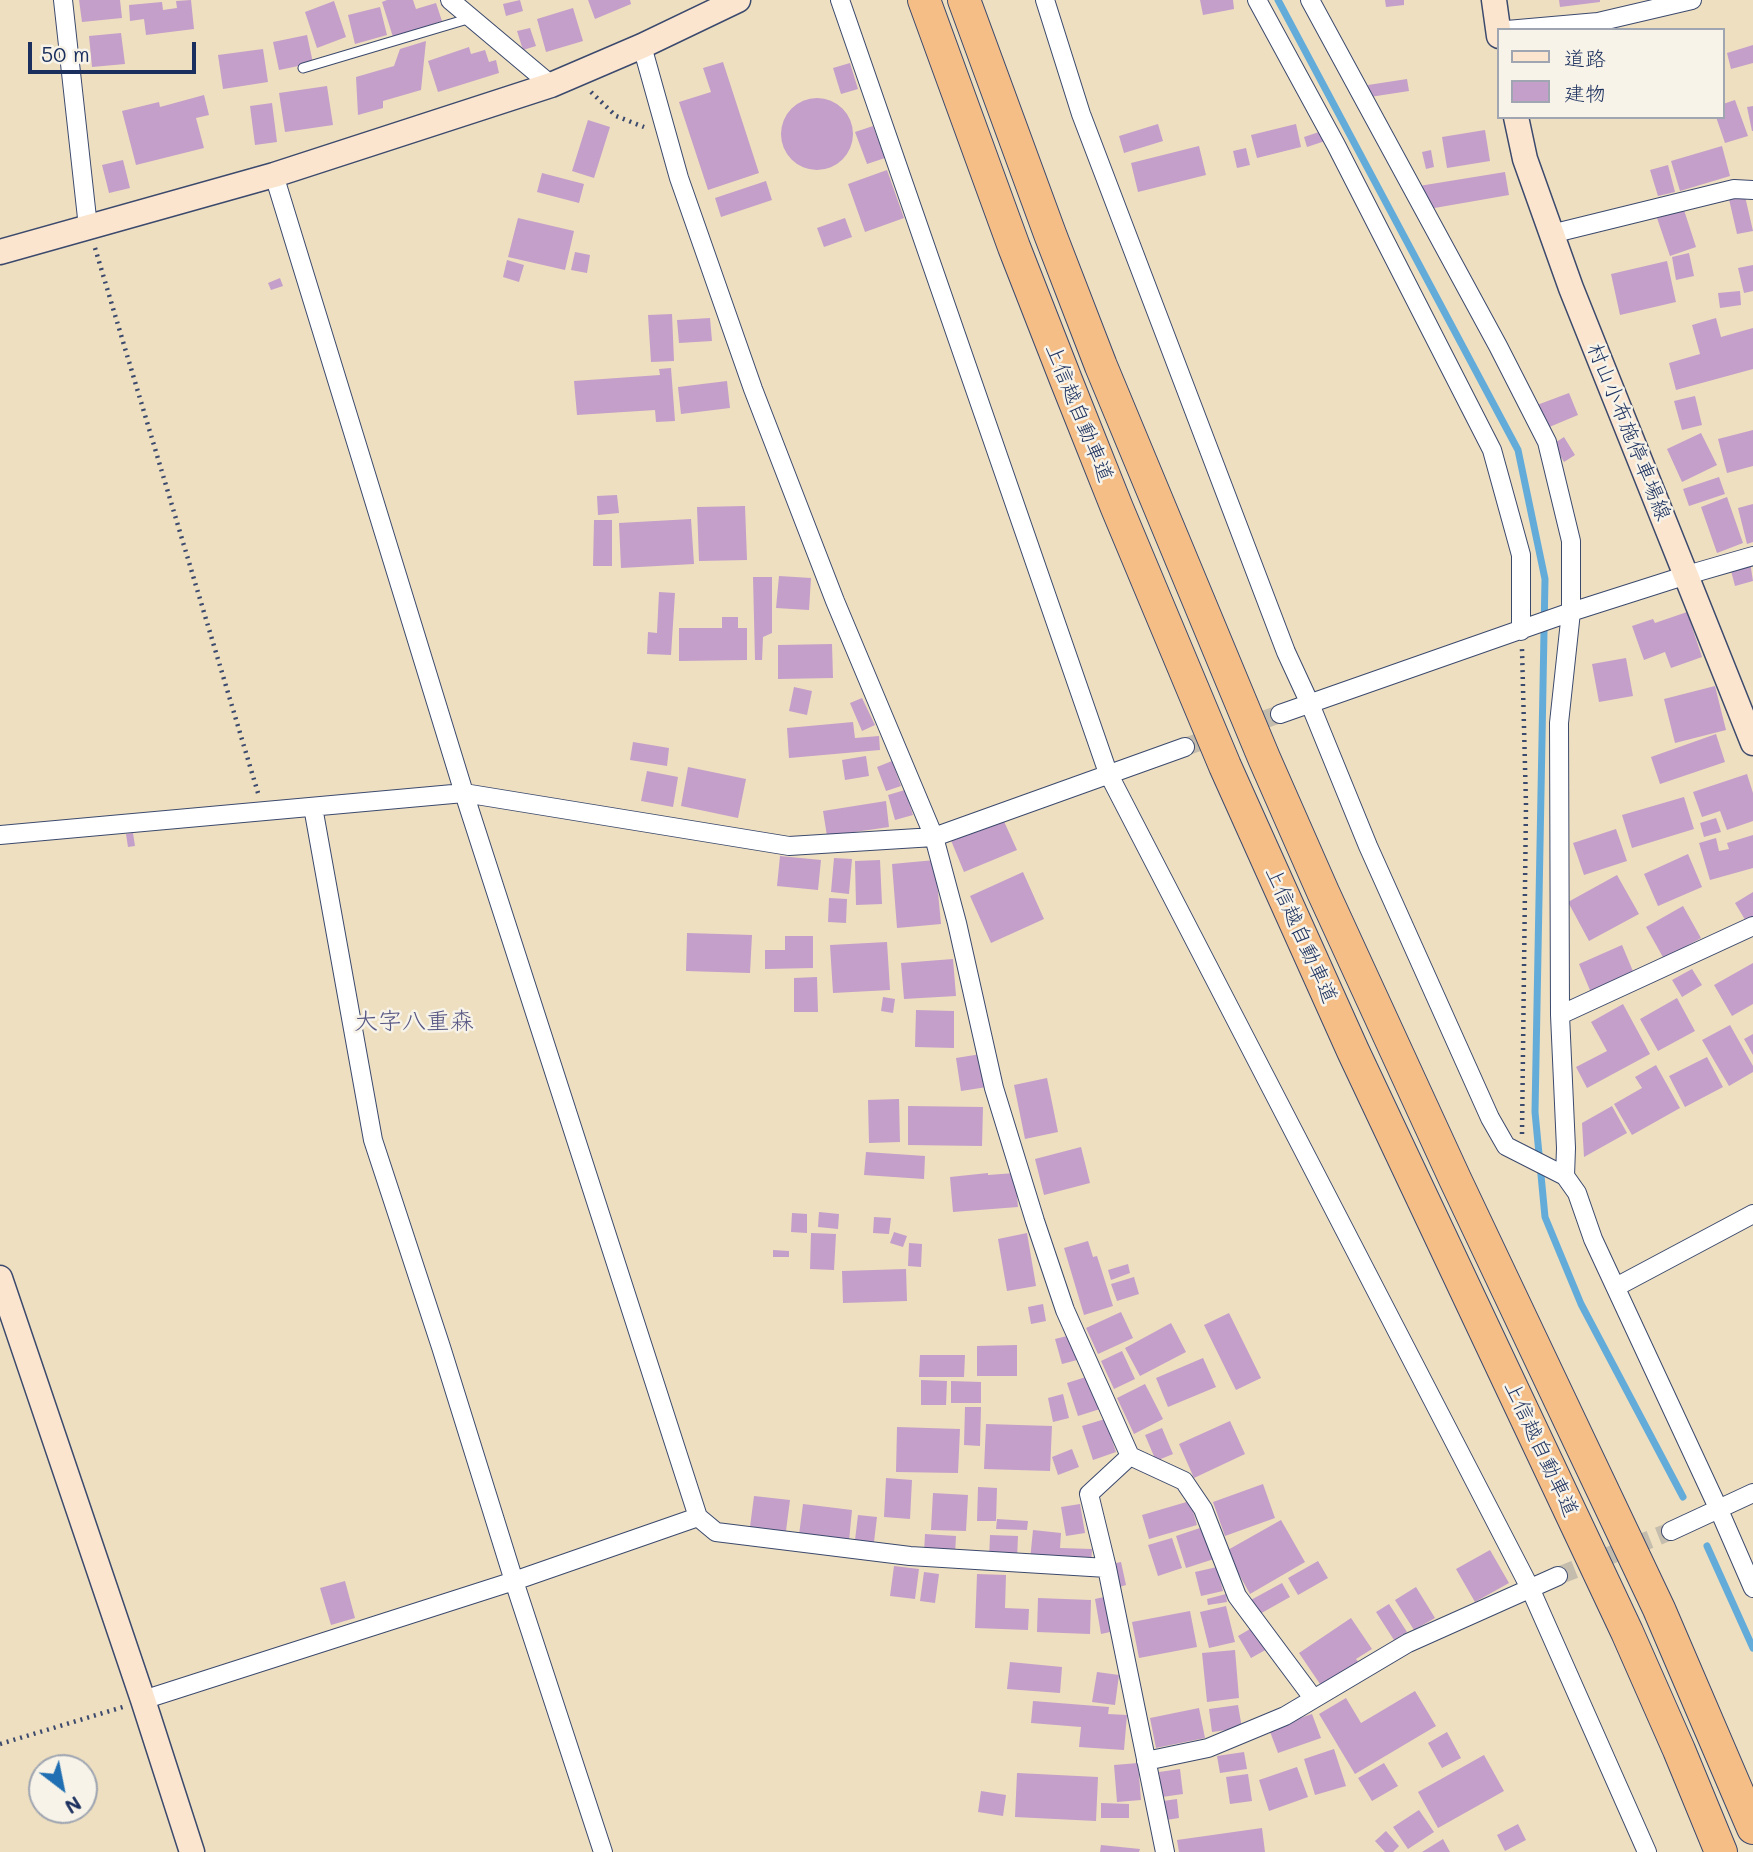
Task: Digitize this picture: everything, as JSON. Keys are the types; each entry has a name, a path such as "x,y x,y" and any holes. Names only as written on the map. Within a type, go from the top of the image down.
{"highway":[{"name":"上信越自動車道","path":"924,0 1014,247 1066,380 1117,509 1225,765 1358,1063 1627,1632 1721,1852"},
{"name":"上信越自動車道","path":"964,0 1097,354 1264,758 1449,1166 1664,1621 1753,1828"}],"street":[{"path":"63,0 88,227"},
{"path":"450,0 475,15 562,80"},
{"path":"0,252 274,175 562,80 642,46 738,0"},
{"path":"840,0 1108,773 1530,1588 1647,1852"},
{"path":"1045,0 1086,127 1286,652 1368,846 1490,1118 1506,1146 1560,1174 1577,1193 1593,1239 1753,1588"},
{"path":"1257,0 1336,145 1492,450 1521,555 1525,629"},
{"path":"1310,0 1547,442 1572,541 1559,723 1560,1016 1566,1148 1560,1174"},
{"path":"1494,0 1500,28"},
{"path":"1540,28 1598,22 1692,0"},
{"path":"642,46 679,178 758,402 835,601 934,837 957,923 994,1088 1065,1310 1130,1456 1184,1481 1203,1509 1237,1595 1312,1698"},
{"name":"村山小布施停車場線","path":"1516,119 1525,159 1571,288 1753,743"},
{"path":"274,175 464,793 698,1517 716,1532 909,1556 1107,1568"},
{"path":"1552,234 1734,190 1753,190"},
{"path":"1280,714 1565,614 1753,556"},
{"path":"0,835 464,793 789,846 934,837 1185,747"},
{"path":"313,807 373,1140 603,1852"},
{"path":"1560,1016 1753,926"},
{"path":"1616,1287 1753,1214"},
{"path":"0,1278 192,1852"},
{"path":"1130,1456 1088,1494 1107,1568 1165,1852"},
{"path":"1671,1531 1753,1493"},
{"path":"143,1700 514,1581 698,1517"},
{"path":"1146,1761 1208,1748 1285,1716 1408,1643 1558,1576"}],"lane":[{"path":"303,68 475,15"}],"path":[{"path":"562,80 615,116 667,136"},
{"path":"88,227 264,811"},
{"path":"1525,629 1526,1156"},
{"path":"0,1744 143,1700"}],"building":[{"path":"79,0 120,0 122,18 82,22"},
{"path":"191,0 194,29 146,35 144,19 130,21 129,5 162,2 163,10 177,8 176,1"},
{"path":"413,0 416,9 436,3 442,21 393,37 382,2"},
{"path":"520,0 523,11 506,16 503,4"},
{"path":"588,0 630,0 631,4 595,19"},
{"path":"1200,0 1233,0 1234,9 1203,15"},
{"path":"1385,0 1404,0 1404,5 1386,7"},
{"path":"1559,0 1600,0 1600,2 1560,7"},
{"path":"334,1 346,37 317,48 305,12"},
{"path":"380,7 387,35 355,44 348,15"},
{"path":"573,8 583,41 546,52 537,19"},
{"path":"530,28 536,46 523,50 517,31"},
{"path":"121,33 125,64 92,67 89,36"},
{"path":"307,35 313,63 279,70 273,42"},
{"path":"426,41 421,90 383,101 383,108 358,115 356,77 394,66 400,49"},
{"path":"1753,45 1753,63 1731,69 1727,53"},
{"path":"469,47 471,54 485,50 489,62 496,60 499,73 438,92 428,61"},
{"path":"263,49 268,82 223,89 218,55"},
{"path":"723,62 759,173 708,190 679,102 711,92 703,68"},
{"path":"850,63 858,89 841,94 833,68"},
{"path":"1407,79 1409,91 1370,97 1368,85"},
{"path":"327,86 333,125 285,132 279,93"},
{"path":"204,95 209,115 196,118 204,148 136,165 122,111 159,102 160,107"},
{"path":"824,98 843,108 851,120 851,148 843,160 831,168 810,170 791,160 783,148 781,127 791,108 803,100"},
{"path":"1735,100 1748,136 1725,143 1717,119 1725,119 1725,103"},
{"path":"272,103 277,142 255,145 250,106"},
{"path":"1753,106 1753,131 1752,131 1747,107"},
{"path":"588,120 610,127 594,178 572,171"},
{"path":"1158,124 1163,141 1124,153 1119,136"},
{"path":"1296,124 1301,147 1257,158 1251,135"},
{"path":"873,126 885,158 867,164 855,132"},
{"path":"1485,130 1490,161 1447,168 1442,137"},
{"path":"1322,131 1325,141 1307,147 1304,137"},
{"path":"1199,146 1206,175 1138,192 1131,163"},
{"path":"1722,146 1730,176 1680,191 1671,161"},
{"path":"1246,148 1250,165 1237,168 1233,151"},
{"path":"1431,150 1434,167 1426,169 1422,152"},
{"path":"123,160 130,188 109,193 102,165"},
{"path":"1668,165 1675,192 1658,196 1650,170"},
{"path":"887,170 904,218 865,232 848,184"},
{"path":"1505,172 1509,195 1423,210 1419,186"},
{"path":"542,173 584,184 579,203 537,192"},
{"path":"766,181 772,200 721,217 715,198"},
{"path":"1744,192 1753,231 1737,234 1728,195"},
{"path":"1684,210 1696,247 1670,256 1657,218"},
{"path":"518,218 574,231 565,270 508,257"},
{"path":"845,218 852,237 824,247 817,228"},
{"path":"575,252 590,255 587,273 571,270"},
{"path":"1689,253 1694,276 1676,280 1672,257"},
{"path":"507,260 524,265 519,282 503,277"},
{"path":"1667,261 1676,302 1620,315 1611,274"},
{"path":"1753,265 1753,291 1744,293 1738,268"},
{"path":"280,278 283,286 271,290 268,283"},
{"path":"1740,291 1741,305 1720,308 1718,293"},
{"path":"672,314 674,361 651,362 648,315"},
{"path":"710,318 712,341 679,343 677,320"},
{"path":"1716,318 1721,337 1753,328 1753,369 1676,390 1669,363 1700,354 1692,325"},
{"path":"671,368 675,421 656,422 655,410 577,415 574,381 660,375 659,369"},
{"path":"727,381 730,408 681,414 678,387"},
{"path":"1569,393 1578,415 1547,428 1537,405"},
{"path":"1695,396 1702,425 1682,430 1674,401"},
{"path":"1753,430 1753,466 1727,473 1718,439"},
{"path":"1701,433 1717,465 1682,482 1667,449"},
{"path":"1564,437 1575,455 1564,462 1553,444"},
{"path":"1719,477 1725,494 1689,506 1683,489"},
{"path":"617,495 619,513 598,515 597,496"},
{"path":"1727,497 1743,543 1717,553 1701,507"},
{"path":"1753,504 1753,542 1747,544 1738,508"},
{"path":"745,506 747,560 699,561 697,507"},
{"path":"691,519 694,564 621,568 619,523"},
{"path":"594,520 612,520 612,566 593,566"},
{"path":"1750,562 1753,581 1735,586 1730,567"},
{"path":"779,576 811,578 809,610 776,608"},
{"path":"753,577 772,577 772,633 763,637 762,660 755,660"},
{"path":"659,592 675,593 671,655 647,654 648,632 657,633"},
{"path":"1687,612 1702,657 1671,668 1665,652 1644,660 1632,626 1653,619 1655,623"},
{"path":"722,617 738,617 738,628 747,628 747,660 679,661 679,628 722,628"},
{"path":"832,644 833,678 778,679 778,645"},
{"path":"1626,658 1633,696 1599,702 1592,664"},
{"path":"1715,686 1726,730 1675,743 1664,699"},
{"path":"794,687 812,691 807,715 789,711"},
{"path":"862,698 875,725 862,731 850,703"},
{"path":"853,722 855,738 879,736 880,750 789,758 787,728"},
{"path":"1716,734 1725,762 1660,784 1651,757"},
{"path":"633,742 669,748 667,766 630,760"},
{"path":"866,756 869,776 845,780 842,760"},
{"path":"892,761 901,786 886,791 877,767"},
{"path":"688,767 746,779 738,818 681,806"},
{"path":"647,771 678,777 673,807 641,801"},
{"path":"1747,774 1753,793 1753,821 1727,830 1720,811 1702,817 1693,792"},
{"path":"905,790 913,815 895,820 888,795"},
{"path":"1684,797 1694,829 1632,848 1622,815"},
{"path":"886,801 889,827 827,836 823,811"},
{"path":"1002,817 1017,850 964,872 950,838"},
{"path":"1716,818 1721,832 1704,837 1700,823"},
{"path":"1616,829 1627,861 1584,875 1573,843"},
{"path":"133,833 135,846 128,847 126,834"},
{"path":"1753,835 1753,868 1710,880 1699,843 1716,838 1719,851 1729,849 1727,843"},
{"path":"1688,854 1702,887 1658,906 1644,874"},
{"path":"780,856 821,860 818,890 777,886"},
{"path":"834,858 852,859 849,894 831,892"},
{"path":"880,860 882,904 856,905 855,861"},
{"path":"935,860 941,924 897,928 892,864"},
{"path":"1023,872 1044,919 991,943 970,896"},
{"path":"1617,875 1639,914 1589,941 1568,902"},
{"path":"1753,892 1753,919 1747,923 1735,903"},
{"path":"829,898 847,899 846,923 828,922"},
{"path":"1683,906 1701,938 1664,959 1646,927"},
{"path":"687,933 752,935 750,973 686,971"},
{"path":"785,936 813,936 813,968 765,969 765,950 785,950"},
{"path":"887,942 890,990 833,993 830,945"},
{"path":"1622,945 1635,976 1592,995 1579,964"},
{"path":"953,959 956,996 904,999 901,963"},
{"path":"1753,963 1753,1004 1732,1016 1714,985"},
{"path":"1692,969 1702,985 1682,997 1672,980"},
{"path":"817,977 818,1012 794,1012 794,978"},
{"path":"883,997 895,999 893,1013 881,1011"},
{"path":"1677,998 1695,1031 1658,1051 1640,1019"},
{"path":"1623,1004 1650,1054 1587,1088 1576,1067 1607,1051 1591,1022"},
{"path":"916,1010 954,1011 954,1048 915,1047"},
{"path":"1730,1025 1753,1066 1753,1072 1729,1086 1702,1040"},
{"path":"1753,1034 1753,1055 1744,1039"},
{"path":"981,1054 987,1087 961,1091 956,1058"},
{"path":"1707,1057 1723,1087 1685,1107 1669,1076"},
{"path":"1656,1065 1680,1108 1632,1135 1614,1104 1642,1088 1635,1077"},
{"path":"1047,1078 1058,1132 1025,1139 1014,1085"},
{"path":"899,1099 900,1142 869,1143 868,1100"},
{"path":"908,1106 983,1107 982,1146 908,1145"},
{"path":"1612,1106 1627,1133 1584,1157 1582,1123"},
{"path":"1081,1147 1090,1183 1044,1195 1035,1159"},
{"path":"866,1152 925,1156 924,1179 864,1175"},
{"path":"1015,1173 1018,1207 953,1212 950,1177"},
{"path":"819,1212 839,1214 838,1229 818,1227"},
{"path":"792,1213 807,1214 807,1233 791,1232"},
{"path":"874,1217 891,1218 889,1234 873,1233"},
{"path":"894,1232 907,1236 903,1247 890,1243"},
{"path":"811,1233 836,1234 834,1270 810,1269"},
{"path":"1027,1233 1036,1286 1007,1291 998,1239"},
{"path":"1088,1241 1093,1257 1097,1256 1113,1306 1084,1315 1064,1248"},
{"path":"909,1243 922,1244 921,1267 908,1266"},
{"path":"773,1250 789,1251 789,1257 773,1257"},
{"path":"1128,1264 1130,1273 1111,1280 1108,1270"},
{"path":"906,1269 907,1301 843,1303 842,1271"},
{"path":"1134,1277 1139,1294 1117,1301 1111,1284"},
{"path":"1043,1304 1046,1321 1031,1324 1028,1307"},
{"path":"1121,1312 1133,1338 1098,1354 1086,1328"},
{"path":"1229,1313 1261,1378 1236,1390 1204,1325"},
{"path":"1171,1323 1186,1352 1140,1376 1125,1348"},
{"path":"1071,1335 1077,1360 1062,1364 1055,1339"},
{"path":"1017,1345 1017,1376 977,1376 977,1346"},
{"path":"1122,1351 1135,1379 1114,1389 1101,1361"},
{"path":"920,1355 965,1355 964,1377 919,1377"},
{"path":"1203,1358 1216,1387 1168,1407 1156,1378"},
{"path":"1089,1376 1100,1409 1078,1416 1067,1383"},
{"path":"921,1380 947,1381 946,1405 921,1405"},
{"path":"951,1381 981,1382 981,1403 951,1403"},
{"path":"1145,1384 1163,1419 1134,1434 1117,1398"},
{"path":"1063,1394 1069,1418 1053,1422 1048,1398"},
{"path":"965,1407 981,1407 980,1446 964,1445"},
{"path":"1105,1419 1116,1452 1093,1460 1082,1426"},
{"path":"1230,1421 1245,1454 1194,1478 1179,1444"},
{"path":"986,1424 1052,1426 1050,1471 984,1469"},
{"path":"897,1427 960,1429 958,1473 896,1472"},
{"path":"1162,1428 1173,1454 1156,1461 1145,1435"},
{"path":"1072,1449 1079,1467 1058,1475 1052,1457"},
{"path":"886,1478 912,1480 910,1519 884,1517"},
{"path":"1263,1484 1275,1518 1225,1536 1213,1502"},
{"path":"978,1487 997,1488 996,1521 977,1521"},
{"path":"933,1493 968,1495 966,1531 931,1530"},
{"path":"754,1496 790,1500 786,1531 750,1527"},
{"path":"1190,1501 1197,1525 1149,1539 1142,1515"},
{"path":"803,1504 852,1510 849,1541 799,1535"},
{"path":"1080,1504 1085,1533 1066,1536 1061,1507"},
{"path":"858,1515 877,1517 874,1542 855,1540"},
{"path":"997,1519 1028,1521 1027,1530 996,1529"},
{"path":"1281,1520 1305,1562 1250,1594 1226,1551"},
{"path":"1203,1527 1214,1559 1186,1568 1176,1536"},
{"path":"1033,1530 1061,1533 1060,1548 1092,1549 1091,1566 1030,1560"},
{"path":"925,1534 956,1536 955,1555 924,1553"},
{"path":"990,1535 1018,1536 1017,1560 989,1559"},
{"path":"1172,1538 1182,1568 1158,1576 1148,1545"},
{"path":"1490,1550 1509,1583 1475,1602 1456,1569"},
{"path":"1318,1561 1328,1578 1298,1595 1288,1578"},
{"path":"1121,1562 1126,1585 1116,1588 1111,1564"},
{"path":"894,1566 919,1569 915,1599 890,1596"},
{"path":"1217,1567 1223,1591 1201,1596 1195,1572"},
{"path":"924,1572 939,1574 935,1603 920,1601"},
{"path":"977,1574 1006,1575 1005,1608 1029,1609 1028,1630 975,1628"},
{"path":"345,1581 355,1618 331,1625 320,1588"},
{"path":"1282,1583 1290,1597 1258,1615 1249,1601"},
{"path":"1416,1587 1435,1618 1414,1630 1395,1600"},
{"path":"1226,1594 1227,1602 1208,1605 1207,1599"},
{"path":"1104,1597 1110,1632 1101,1634 1095,1599"},
{"path":"1038,1598 1091,1600 1090,1634 1037,1632"},
{"path":"1389,1604 1407,1632 1394,1640 1376,1612"},
{"path":"1226,1606 1235,1642 1209,1648 1200,1612"},
{"path":"1190,1611 1197,1647 1139,1658 1132,1622"},
{"path":"1351,1618 1372,1649 1356,1659 1359,1663 1322,1687 1299,1653"},
{"path":"1257,1625 1269,1648 1251,1658 1238,1636"},
{"path":"1235,1650 1239,1698 1207,1702 1202,1653"},
{"path":"1010,1662 1062,1667 1060,1693 1007,1689"},
{"path":"1097,1672 1119,1675 1115,1705 1092,1702"},
{"path":"1415,1691 1436,1726 1355,1774 1319,1714 1346,1698 1361,1723"},
{"path":"1033,1701 1109,1707 1108,1714 1127,1715 1124,1750 1079,1747 1081,1727 1031,1723"},
{"path":"1238,1705 1242,1728 1212,1732 1209,1709"},
{"path":"1199,1708 1205,1738 1156,1748 1150,1718"},
{"path":"1312,1714 1321,1738 1278,1753 1269,1729"},
{"path":"1447,1732 1461,1758 1442,1768 1428,1743"},
{"path":"1334,1749 1346,1786 1315,1795 1304,1759"},
{"path":"1244,1752 1247,1769 1220,1773 1217,1756"},
{"path":"1484,1755 1504,1791 1438,1828 1418,1792"},
{"path":"1138,1763 1141,1800 1117,1802 1114,1765"},
{"path":"1384,1763 1398,1786 1372,1801 1358,1778"},
{"path":"1297,1767 1308,1797 1269,1811 1259,1780"},
{"path":"1180,1769 1183,1794 1162,1797 1159,1772"},
{"path":"1017,1773 1098,1777 1096,1821 1015,1817"},
{"path":"1248,1774 1252,1801 1230,1804 1226,1777"},
{"path":"981,1791 1006,1795 1003,1816 978,1812"},
{"path":"1177,1799 1179,1818 1166,1820 1163,1801"},
{"path":"1101,1803 1129,1804 1129,1818 1101,1818"},
{"path":"1419,1810 1434,1832 1408,1849 1393,1827"},
{"path":"1518,1824 1526,1840 1505,1851 1497,1835"},
{"path":"1262,1828 1265,1852 1179,1852 1177,1840"},
{"path":"1386,1831 1399,1846 1393,1852 1385,1852 1375,1841"},
{"path":"1443,1839 1450,1852 1422,1852"},
{"path":"1101,1845 1140,1849 1139,1852 1100,1852"}],"waterway":[{"path":"1278,0 1518,450 1545,579 1535,1112 1545,1217 1581,1304 1683,1497"},
{"path":"1707,1546 1753,1648"}],"tunnel":[{"path":"1185,747 1280,714"},
{"path":"1558,1576 1671,1531"}],"district":[{"name":"大字八重森","path":"414,1022"}]}
